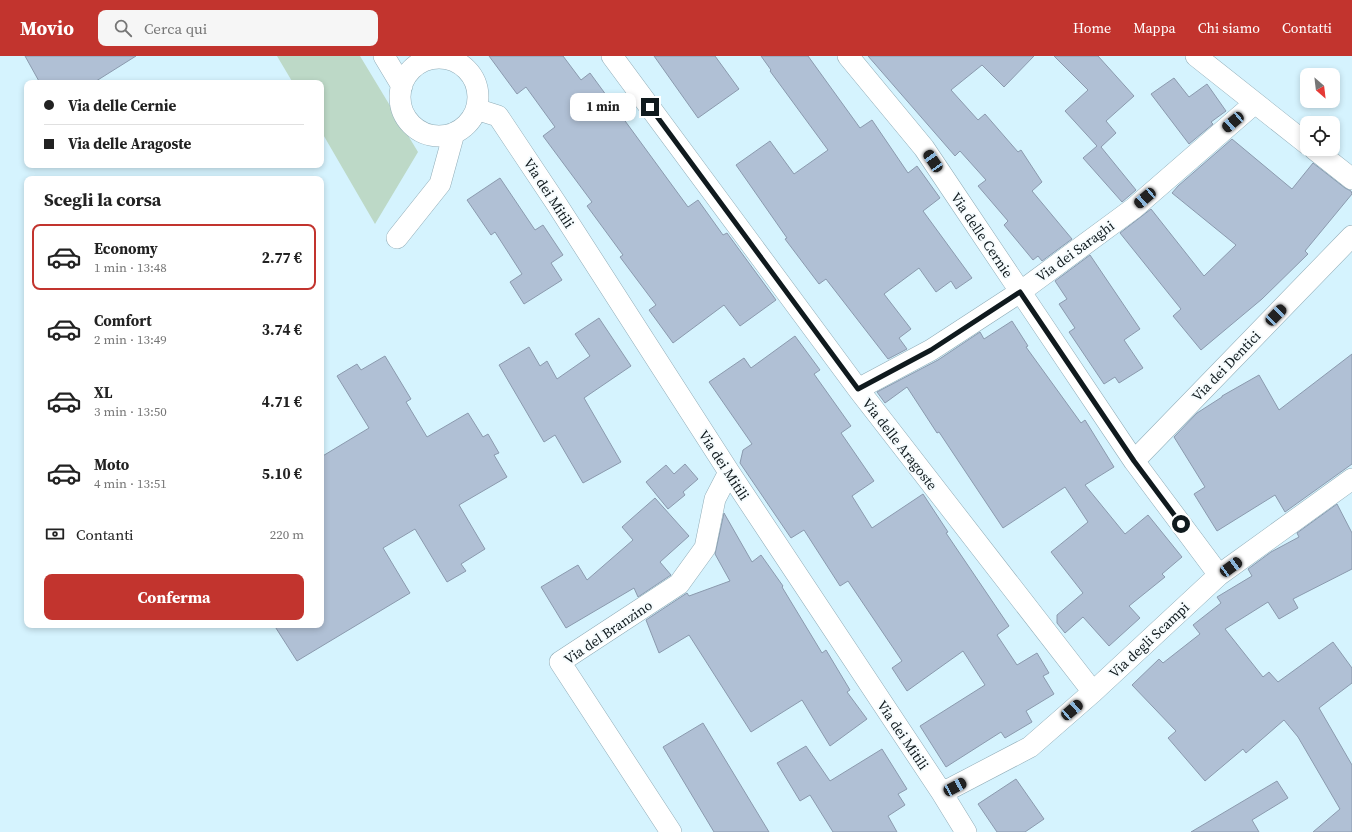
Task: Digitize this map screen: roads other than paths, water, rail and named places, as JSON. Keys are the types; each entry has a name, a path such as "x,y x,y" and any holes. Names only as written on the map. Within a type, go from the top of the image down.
{"street":[{"path":"384,56 402,86"},
{"name":"Via delle Aragoste","path":"612,56 858,389 1093,692"},
{"name":"Via delle Cernie","path":"848,56 924,148 1134,461 1219,575"},
{"path":"1196,56 1300,138"},
{"path":"453,58 464,66 472,76 477,86 478,98 476,110 471,120 464,127 454,133 444,136 433,136 422,132 413,126 406,118 400,97 402,86 406,77 413,68 422,62 432,59 453,58"},
{"name":"Via dei Saraghi","path":"858,389 931,350 1020,292 1134,208 1255,103"},
{"name":"Via dei Mitili","path":"476,110 498,116 556,203 729,472 942,793 966,832"},
{"path":"398,238 440,184 454,133"},
{"path":"1323,156 1352,179"},
{"name":"Via dei Dentici","path":"1134,461 1352,236"},
{"name":"Via del Branzino","path":"671,832 560,662 680,584 705,548 715,499 729,472"},
{"name":"Via degli Scampi","path":"942,793 1030,747 1093,692 1219,575 1352,479"}]}
